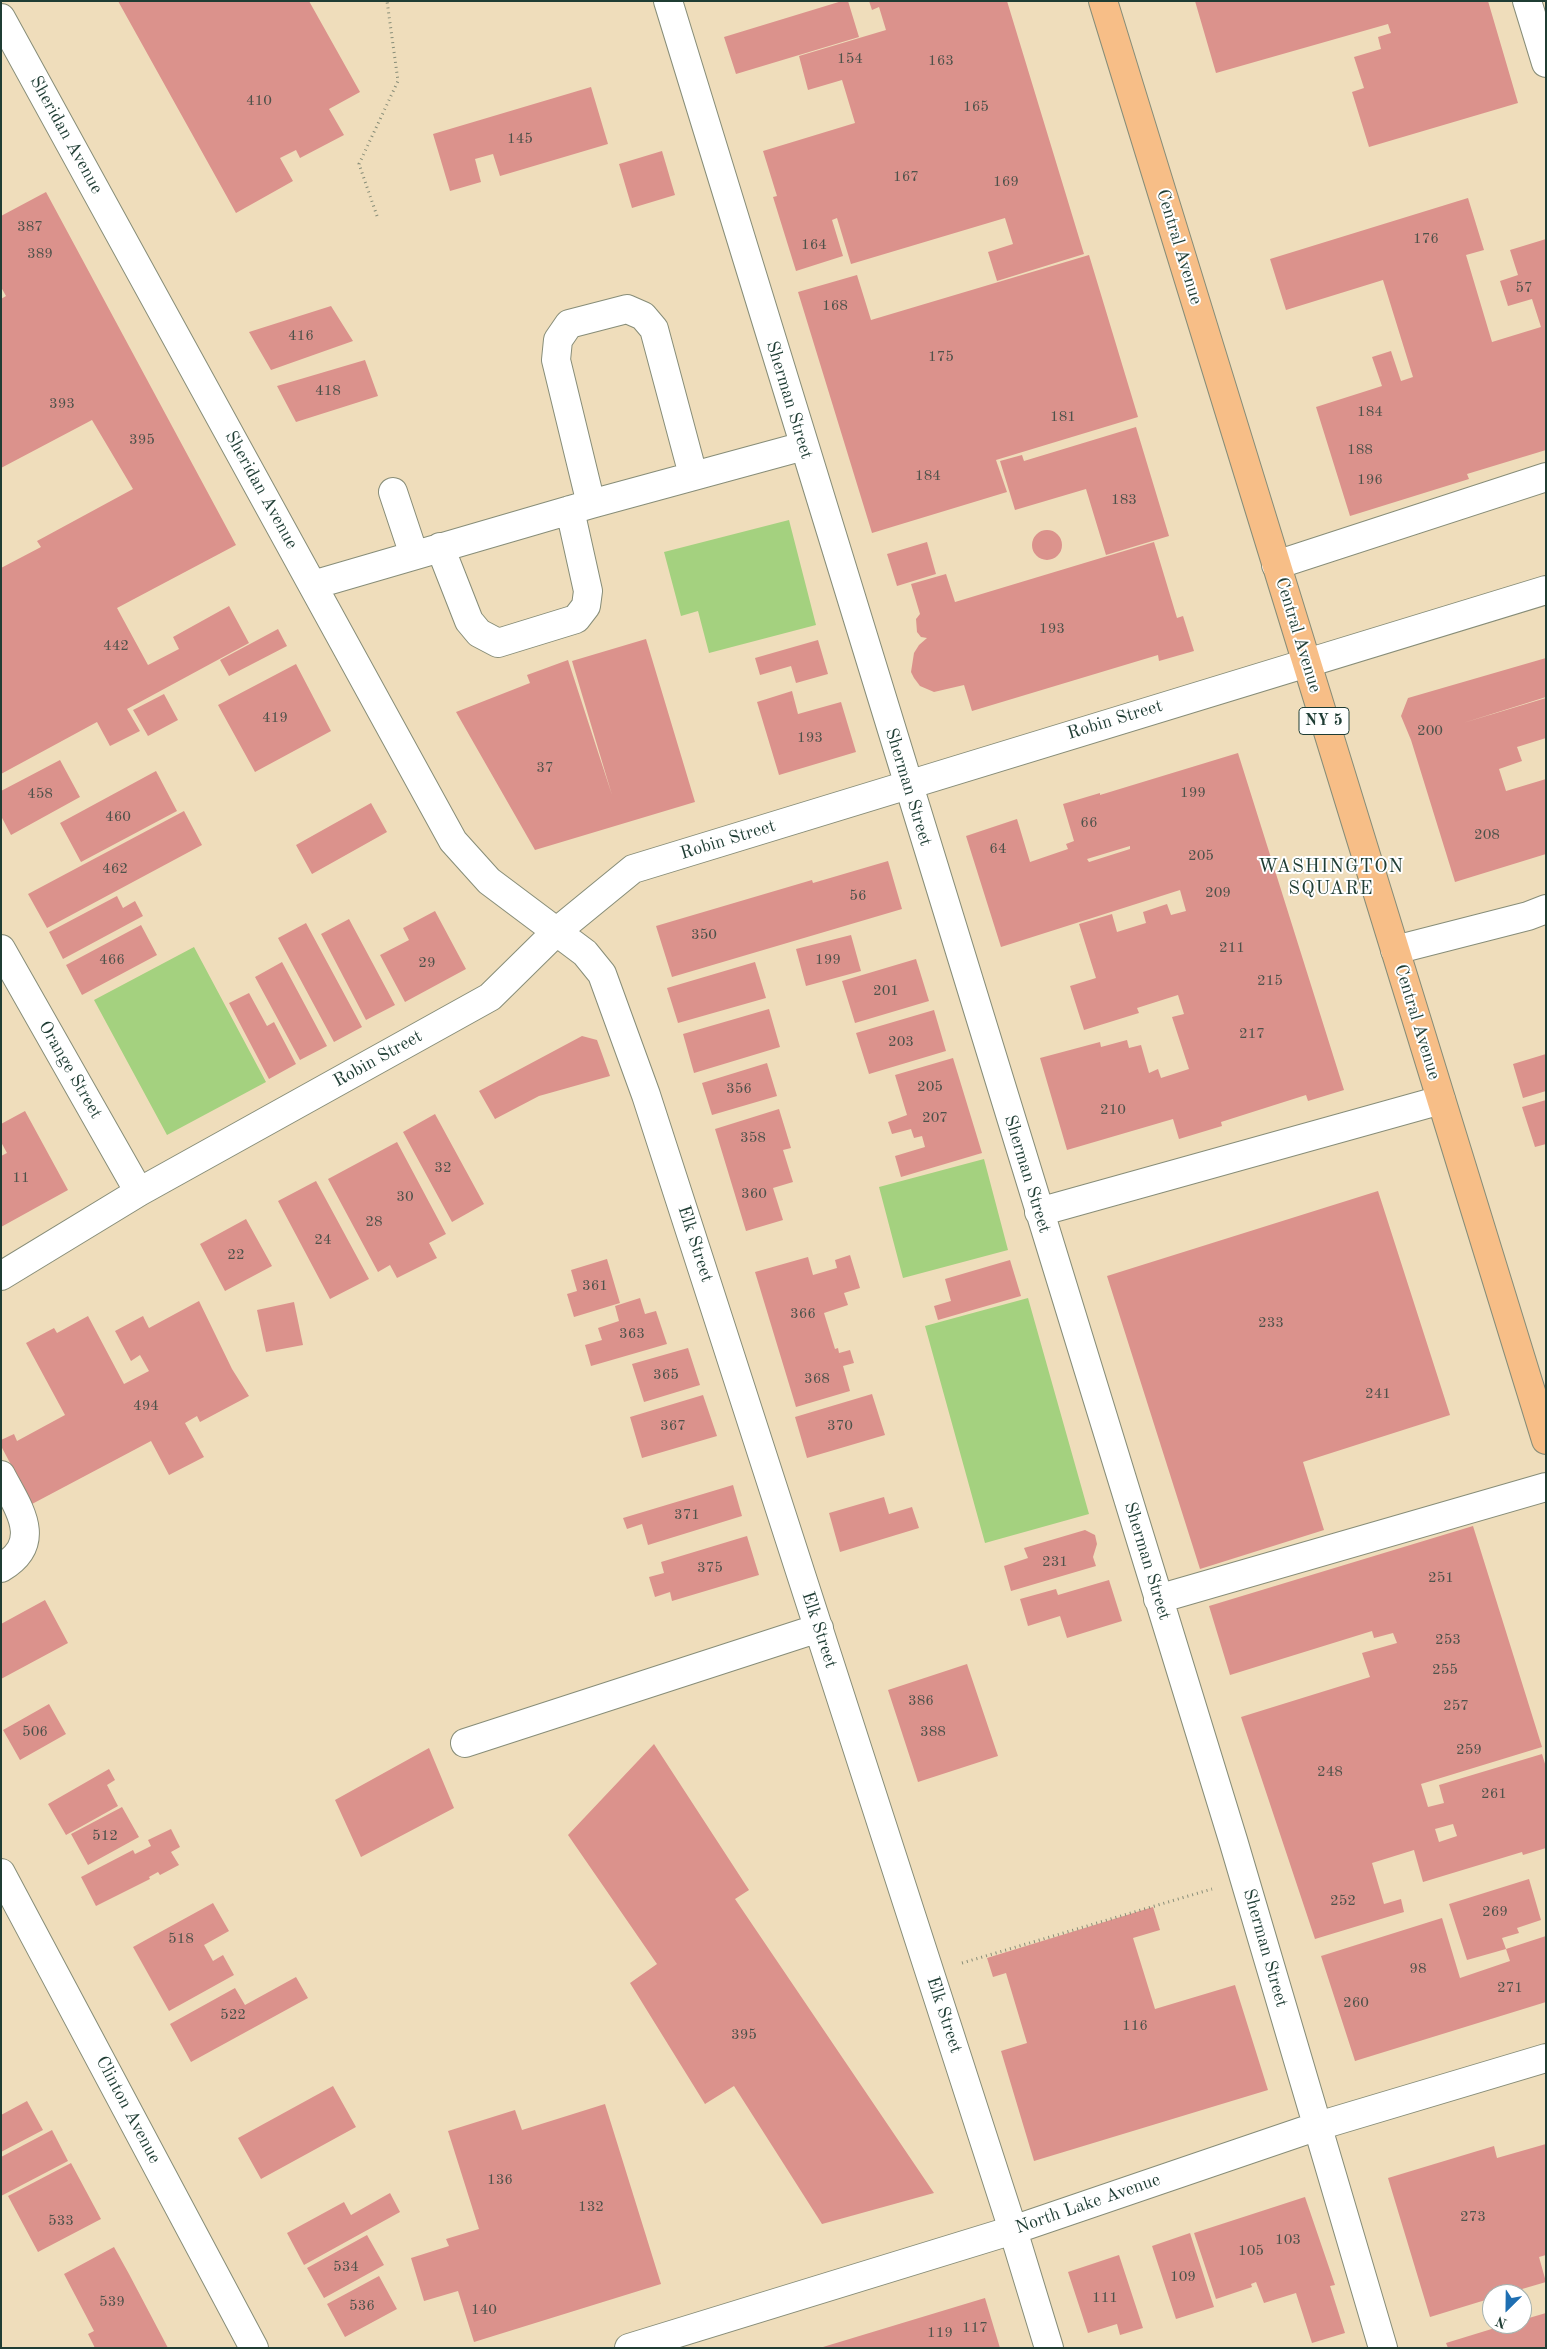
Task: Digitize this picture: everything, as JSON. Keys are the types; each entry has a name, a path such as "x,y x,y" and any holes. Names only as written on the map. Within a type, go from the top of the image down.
{"main road":[{"name":"Central Avenue","path":"1103,1 1546,1440"}],"street":[{"name":"Sherman Street","path":"668,1 907,784 1245,1879 1383,2348"},
{"path":"1527,1 1546,64"},
{"name":"Sheridan Avenue","path":"1,18 453,841 489,881 556,932"},
{"path":"440,547 469,621 479,633 498,643 576,618 586,606 588,590 580,507 556,360 558,340 569,324 627,309 643,316 654,329 693,475"},
{"path":"313,585 693,475 804,446"},
{"path":"1276,565 1546,477"},
{"path":"393,492 414,555"},
{"name":"Robin Street","path":"1,1276 139,1192 490,996 556,932 633,869 1546,590"},
{"path":"1395,950 1528,916 1546,909"},
{"name":"Elk Street","path":"556,932 585,953 602,974 646,1094 1013,2230 1049,2348"},
{"name":"Orange Street","path":"1,949 139,1192"},
{"path":"1039,1212 1441,1100"},
{"path":"1,1475 26,1522 24,1546 12,1562 1,1568"},
{"path":"1158,1599 1546,1487"},
{"path":"465,1743 819,1628"},
{"name":"Clinton Avenue","path":"1,1873 254,2348"},
{"name":"North Lake Avenue","path":"629,2348 1013,2230 1318,2126 1546,2058"}],"path":[{"path":"377,216 359,164 398,81 387,1"},
{"path":"930,1973 1245,1879"}],"green space":[{"path":"789,520 816,625 709,653 698,611 681,616 664,552"},
{"path":"194,947 266,1082 167,1135 94,1000"},
{"path":"984,1159 1008,1250 903,1278 879,1187"},
{"path":"1028,1298 1089,1514 985,1543 925,1326"}],"building":[{"path":"118,1 309,1 360,92 329,109 344,135 300,158 296,150 280,158 293,181 236,213"},
{"path":"842,1 848,1 859,37 736,74 724,37"},
{"path":"869,1 1007,1 1084,254 997,281 988,252 1013,244 1005,218 851,264 837,218 832,220 843,256 796,271 773,197 777,196 763,151 855,123 842,80 808,90 799,56 886,30 879,7 872,10"},
{"path":"1195,1 1488,1 1518,103 1369,147 1352,92 1364,88 1354,57 1381,49 1378,37 1391,33 1388,24 1216,73"},
{"path":"591,87 608,144 500,176 493,154 475,159 481,182 450,191 433,134"},
{"path":"662,151 675,195 632,208 619,164"},
{"path":"46,192 236,545 117,608 148,665 179,649 173,637 229,606 249,643 127,709 140,731 110,746 97,722 1,774 1,568 41,547 37,541 133,489 92,420 1,468 1,299 6,296 1,287 1,216"},
{"path":"1468,198 1484,250 1466,255 1492,342 1541,327 1532,299 1508,306 1500,281 1518,275 1510,250 1546,239 1546,450 1467,474 1469,479 1350,516 1316,407 1382,386 1372,357 1391,351 1401,381 1413,377 1383,280 1286,310 1270,259"},
{"path":"1089,255 1138,417 996,460 1007,492 872,533 798,292 857,275 871,320"},
{"path":"331,306 353,341 271,370 249,332"},
{"path":"365,360 378,396 296,422 277,386"},
{"path":"1136,427 1169,536 1106,555 1086,489 1015,510 1000,461 1022,455 1024,461"},
{"path":"1047,530 1057,535 1062,545 1057,555 1047,560 1037,555 1032,545 1037,535"},
{"path":"927,542 936,574 897,586 887,554"},
{"path":"1154,542 1177,618 1183,616 1194,651 1159,661 1158,655 972,711 964,685 934,692 920,686 914,678 911,672 914,653 927,638 921,637 917,632 916,619 920,614 911,584 946,574 955,602"},
{"path":"278,629 287,646 229,676 220,660"},
{"path":"646,639 695,802 535,850 456,712 530,683 527,675 568,660 612,795 572,661"},
{"path":"818,640 828,674 796,683 791,666 760,675 755,658"},
{"path":"1546,658 1546,697 1463,723 1546,698 1546,738 1517,747 1522,761 1499,769 1506,791 1546,779 1546,854 1455,882 1411,740 1401,716 1408,698"},
{"path":"296,664 331,731 255,772 218,705"},
{"path":"792,691 798,714 841,702 856,752 779,775 757,702"},
{"path":"164,694 178,720 148,736 133,710"},
{"path":"1238,753 1344,1090 1308,1101 1306,1095 1221,1122 1222,1126 1179,1139 1173,1119 1067,1150 1040,1058 1100,1042 1101,1047 1127,1040 1129,1048 1141,1045 1149,1073 1158,1069 1161,1078 1189,1069 1172,1017 1184,1014 1178,995 1137,1008 1139,1013 1084,1030 1070,986 1096,978 1079,924 1112,914 1117,932 1146,923 1143,912 1167,904 1171,915 1186,911 1180,890 1001,947 966,836 1017,819 1030,862 1068,849 1066,844 1074,841 1063,804 1100,793 1100,795","holes":["1130,846 1130,849 1089,862 1087,859"]},
{"path":"60,760 80,797 11,835 1,816 1,791"},
{"path":"156,771 177,811 81,862 60,823"},
{"path":"371,803 387,832 312,874 296,845"},
{"path":"184,811 202,845 47,928 28,894"},
{"path":"888,861 902,909 672,977 656,926 812,880 813,883"},
{"path":"117,896 123,908 135,901 143,916 63,959 49,932"},
{"path":"435,911 466,969 405,1002 380,955 409,940 403,928"},
{"path":"349,919 395,1005 366,1020 321,934"},
{"path":"306,923 362,1027 334,1042 278,938"},
{"path":"141,925 157,955 82,995 66,965"},
{"path":"851,935 861,971 806,986 796,949"},
{"path":"916,959 929,1001 855,1023 842,981"},
{"path":"282,962 327,1046 300,1060 255,977"},
{"path":"755,962 766,998 678,1023 667,988"},
{"path":"249,993 267,1026 274,1022 296,1064 269,1079 229,1003"},
{"path":"769,1009 780,1047 694,1073 683,1034"},
{"path":"934,1010 946,1051 869,1074 856,1033"},
{"path":"582,1036 597,1040 610,1076 539,1096 495,1119 479,1091"},
{"path":"1546,1054 1546,1091 1523,1098 1513,1064"},
{"path":"953,1058 982,1153 901,1177 895,1156 925,1147 922,1136 914,1138 911,1129 892,1134 888,1122 907,1115 895,1075"},
{"path":"767,1063 777,1096 712,1115 702,1083"},
{"path":"1546,1100 1546,1144 1535,1147 1522,1107"},
{"path":"779,1109 791,1148 783,1150 793,1182 773,1188 783,1220 746,1231 715,1129"},
{"path":"25,1111 68,1190 1,1227 1,1156 7,1153 1,1142 1,1124"},
{"path":"435,1114 484,1204 452,1222 403,1132"},
{"path":"397,1142 446,1234 429,1243 437,1258 397,1278 390,1265 378,1272 328,1179"},
{"path":"316,1181 369,1279 330,1299 278,1201"},
{"path":"1378,1191 1450,1415 1303,1462 1324,1530 1200,1569 1107,1276"},
{"path":"246,1219 272,1266 225,1291 200,1244"},
{"path":"850,1255 860,1288 844,1293 848,1305 824,1313 835,1349 838,1348 839,1353 850,1350 854,1363 843,1366 850,1391 796,1407 755,1272 808,1257 813,1275 837,1268 835,1260"},
{"path":"607,1259 620,1303 574,1317 567,1294 577,1291 571,1270"},
{"path":"1010,1260 1021,1296 938,1320 934,1306 951,1301 945,1279"},
{"path":"640,1298 645,1314 656,1311 667,1344 591,1366 585,1345 602,1340 598,1328 619,1321 615,1306"},
{"path":"199,1301 232,1369 249,1396 200,1422 197,1416 185,1423 204,1457 169,1475 151,1441 32,1504 1,1446 1,1440 14,1434 17,1441 65,1415 26,1343 54,1328 57,1333 88,1316 124,1384 149,1371 140,1355 131,1361 115,1331 143,1316 149,1328"},
{"path":"294,1302 303,1345 266,1352 257,1310"},
{"path":"688,1348 700,1385 644,1402 632,1364"},
{"path":"872,1394 885,1435 807,1458 795,1417"},
{"path":"703,1395 717,1436 642,1458 630,1417"},
{"path":"733,1485 742,1516 648,1545 642,1524 627,1529 623,1518"},
{"path":"884,1497 889,1514 912,1507 919,1528 840,1552 829,1513"},
{"path":"1473,1526 1542,1747 1421,1784 1428,1807 1444,1803 1439,1785 1542,1754 1546,1767 1546,1848 1523,1855 1522,1852 1423,1882 1414,1850 1372,1863 1384,1904 1401,1899 1404,1912 1315,1939 1241,1717 1370,1677 1362,1653 1397,1643 1393,1633 1374,1638 1372,1631 1230,1675 1209,1606","holes":["1453,1824 1457,1836 1439,1842 1435,1829"]},
{"path":"1085,1530 1095,1535 1097,1544 1093,1557 1096,1566 1011,1591 1004,1566 1028,1558 1024,1548"},
{"path":"747,1536 759,1575 672,1601 670,1592 655,1597 649,1577 664,1573 661,1562"},
{"path":"1109,1580 1122,1621 1067,1638 1060,1616 1028,1626 1020,1599 1056,1589 1058,1595"},
{"path":"45,1600 68,1643 1,1679 1,1624"},
{"path":"967,1664 998,1756 918,1782 888,1690"},
{"path":"49,1704 66,1734 20,1760 3,1730"},
{"path":"654,1744 749,1890 735,1899 934,2193 822,2224 734,2086 705,2104 630,1983 657,1964 568,1835"},
{"path":"429,1748 454,1808 361,1857 335,1800"},
{"path":"109,1769 115,1780 107,1785 118,1806 66,1835 48,1804"},
{"path":"122,1807 139,1837 88,1865 71,1834"},
{"path":"171,1829 180,1847 171,1852 179,1865 160,1875 158,1872 149,1877 150,1879 96,1906 81,1877 133,1850 135,1854 151,1846 148,1840"},
{"path":"1529,1879 1541,1920 1517,1928 1519,1933 1502,1938 1506,1949 1467,1960 1449,1904"},
{"path":"213,1903 229,1931 204,1945 213,1961 223,1955 234,1975 169,2011 133,1947"},
{"path":"1153,1907 1160,1930 1133,1938 1155,2009 1235,1985 1268,2090 1034,2161 1001,2051 1027,2043 1006,1973 993,1977 987,1958"},
{"path":"1442,1918 1460,1978 1510,1961 1506,1949 1546,1936 1546,2002 1355,2061 1321,1956"},
{"path":"296,1977 308,1998 191,2062 170,2024 235,1988 245,2005"},
{"path":"333,2086 356,2127 261,2179 238,2138"},
{"path":"27,2101 43,2130 1,2152 1,2115"},
{"path":"605,2104 661,2284 474,2342 458,2291 424,2301 411,2258 449,2246 446,2239 479,2229 448,2131 515,2110 522,2130"},
{"path":"52,2130 68,2161 1,2196 1,2157"},
{"path":"1546,2144 1546,2255 1539,2257 1546,2282 1532,2286 1532,2284 1482,2284 1482,2301 1430,2317 1388,2178 1494,2146 1497,2158"},
{"path":"71,2163 101,2219 38,2252 8,2196"},
{"path":"390,2193 400,2212 304,2265 287,2233 344,2202 351,2215"},
{"path":"1305,2197 1335,2285 1330,2286 1345,2333 1312,2343 1296,2293 1264,2303 1256,2282 1251,2284 1252,2287 1216,2299 1194,2233"},
{"path":"1190,2233 1214,2307 1176,2319 1152,2246"},
{"path":"367,2235 384,2265 324,2298 307,2268"},
{"path":"114,2247 168,2348 95,2348 88,2334 94,2331 64,2274"},
{"path":"1119,2255 1143,2328 1120,2335 1117,2324 1088,2333 1068,2272"},
{"path":"379,2276 397,2309 345,2337 327,2304"},
{"path":"985,2298 1000,2348 823,2348 823,2347"},
{"path":"1546,2313 1546,2348 1448,2348 1446,2343 1482,2332 1482,2334 1532,2334 1532,2317"}],"district":[{"name":"WASHINGTON SQUARE","path":"1331,878"}]}
